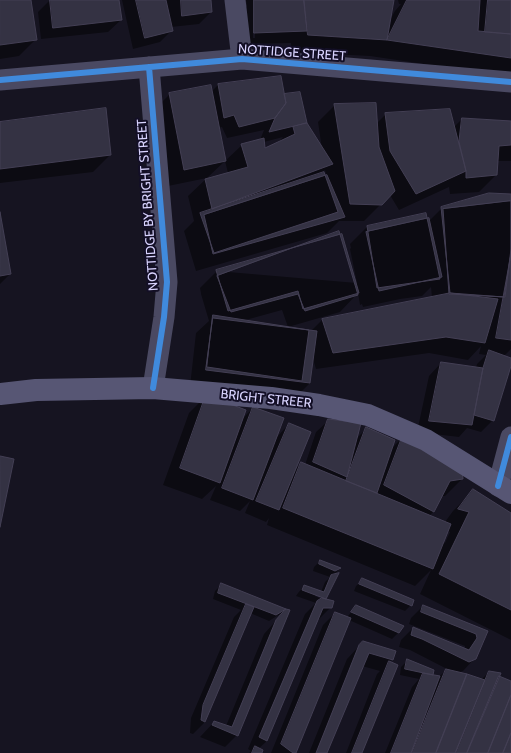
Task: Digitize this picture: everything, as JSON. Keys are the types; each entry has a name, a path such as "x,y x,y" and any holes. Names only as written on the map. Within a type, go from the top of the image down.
{"main road":[{"name":"BRIGHT STREER","path":"0,394 36,390 153,388 285,400 319,405 368,415 426,440 505,490"}],"street":[{"path":"234,0 242,58"},
{"name":"NOTTIDGE STREET","path":"0,80 242,58 511,82"},
{"name":"NOTTIDGE BY BRIGHT STREET","path":"149,67 168,282 153,388"},
{"path":"505,490 511,437"}],"building":[{"path":"0,0 31,0 37,40 0,45"},
{"path":"50,0 119,0 122,20 53,28"},
{"path":"136,0 166,0 173,31 145,38"},
{"path":"181,0 211,0 212,12 182,16"},
{"path":"254,0 304,0 307,31 254,33"},
{"path":"304,0 394,0 387,40 308,35"},
{"path":"407,0 480,0 478,31 511,34 511,58 387,40"},
{"path":"488,0 511,0 511,34 485,32"},
{"path":"281,76 286,103 275,118 239,127 234,115 224,118 218,84"},
{"path":"211,85 226,161 184,170 169,93"},
{"path":"300,92 307,123 269,132 275,118 286,103 284,94"},
{"path":"376,103 379,147 395,191 382,205 350,204 334,104"},
{"path":"106,108 111,155 0,169 0,122"},
{"path":"450,109 466,171 416,194 390,151 385,113"},
{"path":"462,118 511,121 511,145 499,146 497,175 466,178 466,171 459,142"},
{"path":"307,123 333,164 212,209 205,179 248,167 241,144 264,138 265,148 295,134 293,127"},
{"path":"324,172 338,212 214,253 200,213"},
{"path":"327,175 345,217 213,254 204,215"},
{"path":"489,193 511,194 511,254 504,297 450,293 441,207"},
{"path":"511,201 511,249 505,297 449,294 443,209"},
{"path":"0,212 11,274 0,276"},
{"path":"426,213 440,279 377,288 367,226"},
{"path":"429,218 442,277 379,291 366,232"},
{"path":"339,231 358,295 305,311 298,294 231,312 217,276"},
{"path":"342,234 359,293 303,309 298,291 228,311 216,270"},
{"path":"511,254 511,340 496,338"},
{"path":"450,293 498,299 485,343 446,337 333,353 322,319"},
{"path":"213,315 309,330 302,381 207,367"},
{"path":"213,318 317,331 310,383 206,370"},
{"path":"489,350 511,358 511,366 494,421 474,415 483,368"},
{"path":"441,362 483,368 472,425 429,421"},
{"path":"206,395 246,410 220,483 180,468"},
{"path":"253,407 284,418 253,500 222,488"},
{"path":"328,419 361,423 347,477 313,462"},
{"path":"289,423 311,432 279,510 256,501"},
{"path":"366,427 395,440 377,493 346,481"},
{"path":"403,435 462,468 463,479 450,481 434,512 384,485"},
{"path":"0,456 14,459 0,527"},
{"path":"301,462 451,524 433,569 283,508"},
{"path":"473,489 511,513 511,610 439,574 469,512 458,509"},
{"path":"320,560 341,568 335,571 319,564"},
{"path":"339,573 326,599 302,590 304,585 324,592 331,575"},
{"path":"362,578 414,600 412,606 359,584"},
{"path":"221,583 286,609 276,615 218,593"},
{"path":"322,598 334,601 332,608 323,608 267,741 259,737 317,601"},
{"path":"246,604 254,607 205,722 201,720 203,705"},
{"path":"356,605 404,626 399,633 351,612"},
{"path":"423,605 488,631 476,659 469,662 411,635 413,627 469,650 477,638 476,634 421,612"},
{"path":"286,609 290,610 238,736 212,725 214,721 232,727 276,620"},
{"path":"335,612 351,618 296,753 293,753 281,744"},
{"path":"363,641 396,651 393,660 369,653 327,753 316,753 359,645"},
{"path":"407,659 434,670 433,675 405,669"},
{"path":"389,661 398,665 362,753 352,753"},
{"path":"446,669 467,674 436,753 412,753"},
{"path":"489,671 501,673 467,753 456,753"},
{"path":"423,673 440,676 411,753 391,753"},
{"path":"467,674 485,680 455,753 436,753"},
{"path":"499,676 511,681 511,695 488,753 467,753"},
{"path":"511,695 511,733 503,753 488,753"},
{"path":"511,733 511,753 503,753"},
{"path":"255,746 263,750 262,753 252,753"}],"cycle path":[{"path":"0,80 242,59 511,82"},
{"path":"149,67 167,282 164,317 153,388"},
{"path":"498,486 511,437"}]}
